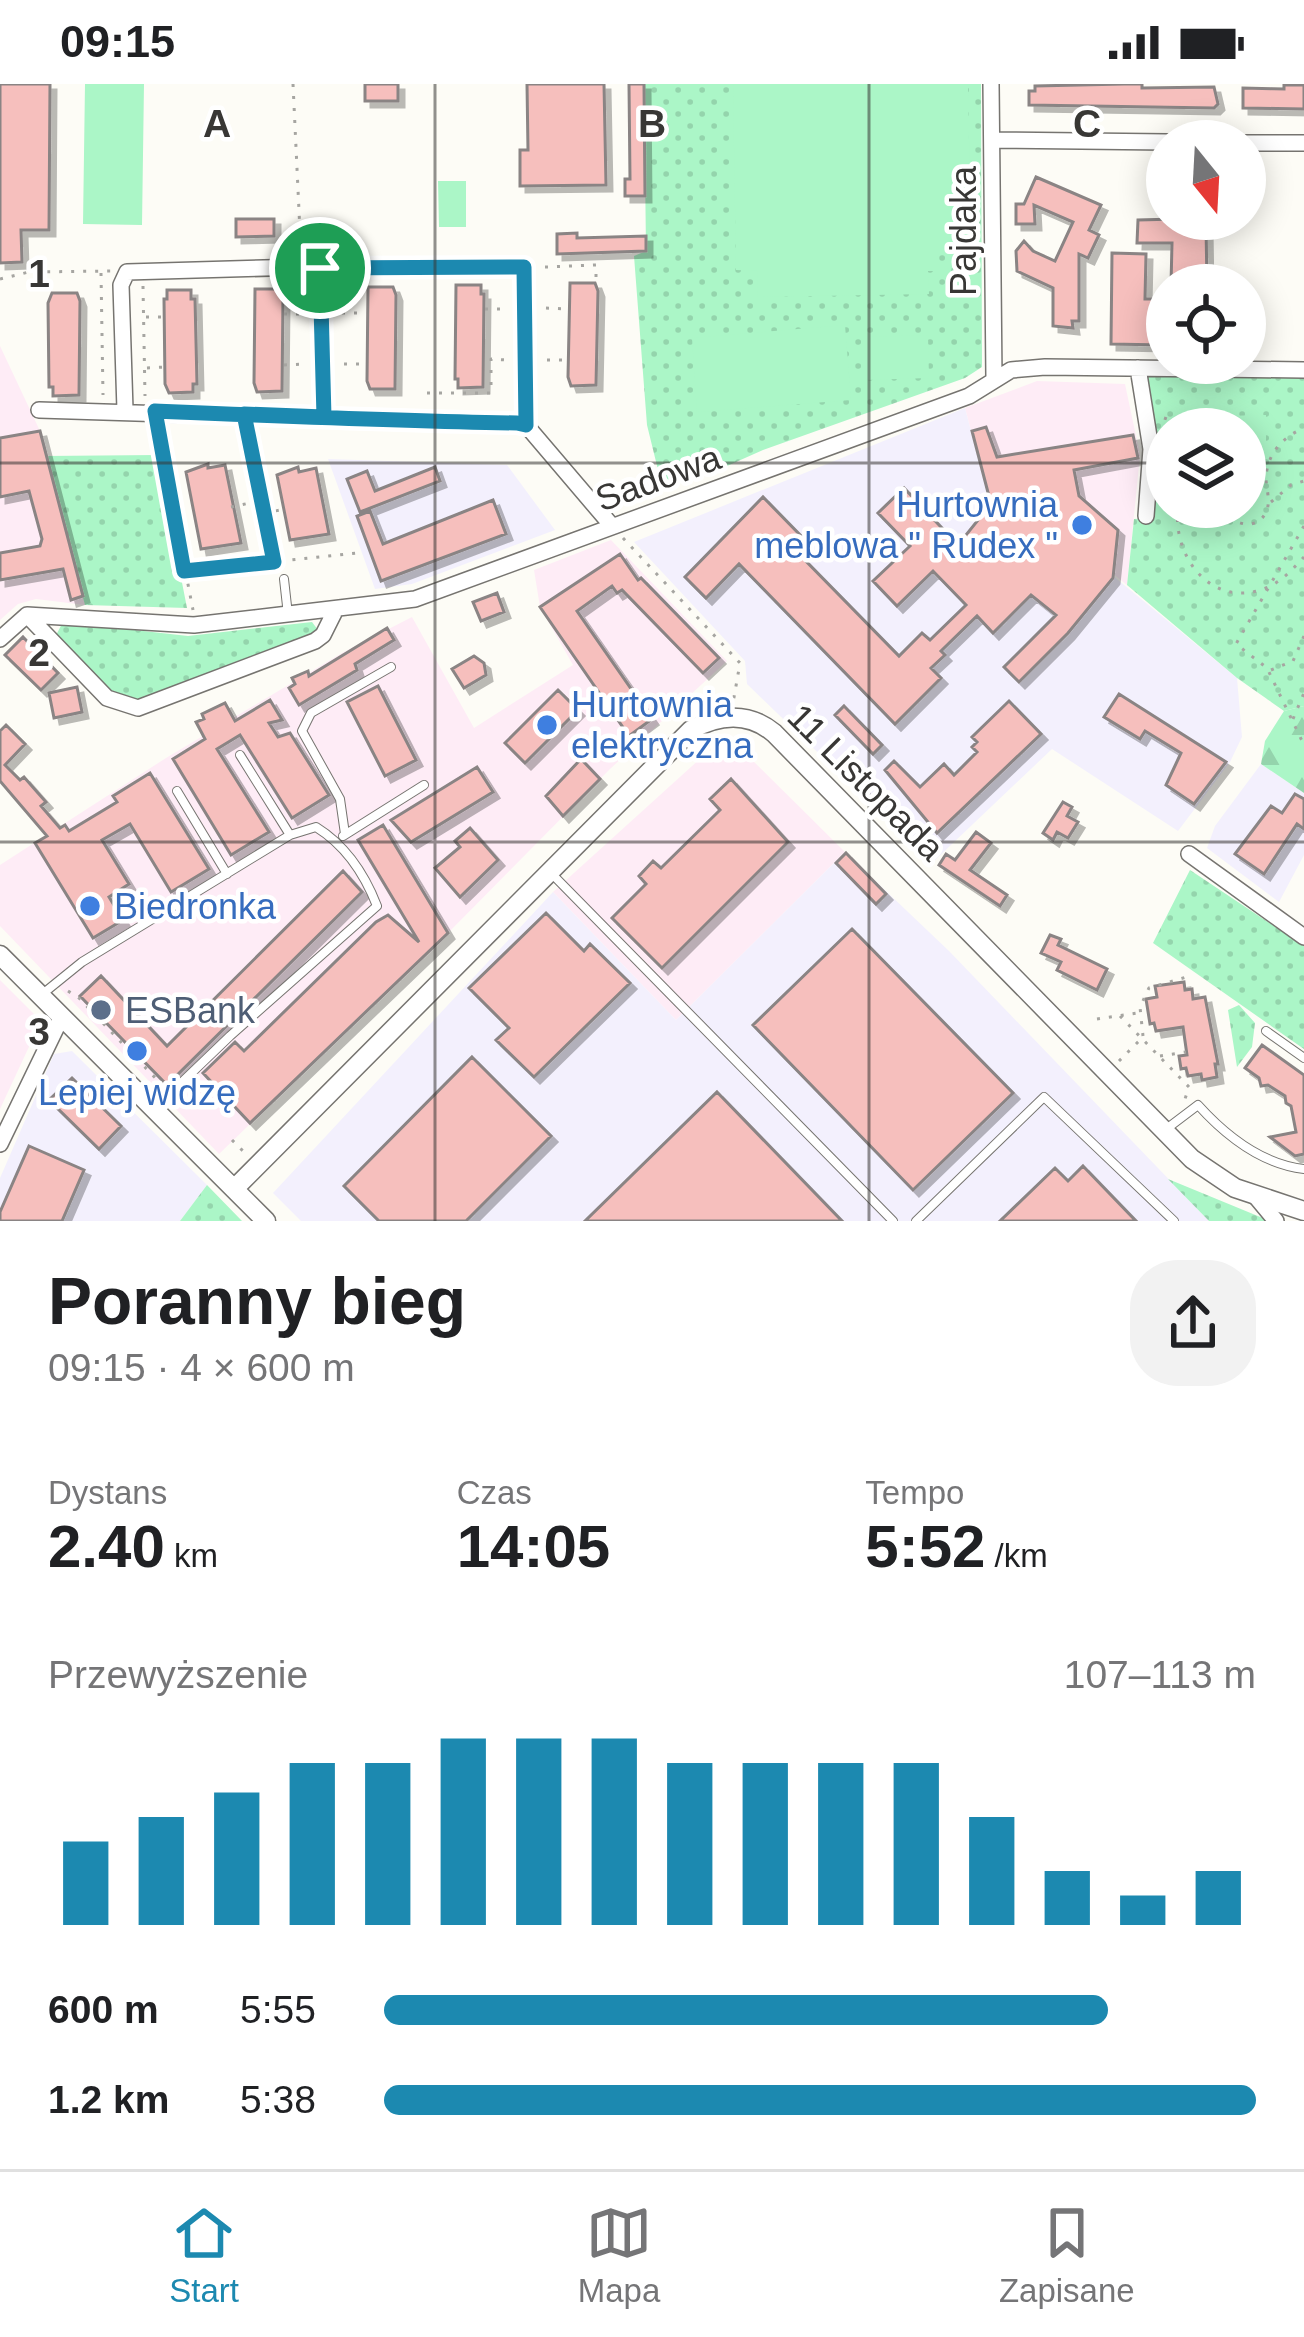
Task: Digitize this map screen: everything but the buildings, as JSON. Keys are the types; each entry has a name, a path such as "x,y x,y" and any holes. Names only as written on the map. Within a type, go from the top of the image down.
{"street":[{"name":"Pajdaka","path":"992,84 994,378"},
{"path":"992,140 1146,142"},
{"path":"1266,143 1304,143"},
{"path":"125,410 121,285 127,272 524,267 526,425 612,526"},
{"path":"320,268 324,417"},
{"path":"1138,368 1146,419"},
{"name":"Sadowa","path":"27,615 194,626 415,599 969,396 1011,370 1304,370"},
{"path":"39,410 150,406 526,425"},
{"path":"150,406 162,453"},
{"path":"0,639 27,615 107,698 138,708 315,641 335,611"},
{"name":"11 Listopada","path":"233,1190 691,730 731,717 758,721 775,733 1211,1174 1256,1197 1304,1211"},
{"path":"1189,854 1304,937"},
{"path":"0,955 61,1018 155,1101 266,1221"},
{"path":"0,1144 61,1018"},
{"path":"1256,1197 1276,1221"}],"lane":[{"path":"279,578 288,617"},
{"path":"155,1101 377,906 341,837 340,799 302,731 310,713 391,667"},
{"path":"240,755 290,835"},
{"path":"341,837 424,785"},
{"path":"176,791 227,874"},
{"path":"40,996 82,962 290,835 316,827 341,837"},
{"path":"550,872 893,1221"},
{"path":"1267,1031 1304,1058"},
{"path":"916,1221 1044,1097 1174,1221"},
{"path":"1164,1131 1198,1105 1246,1147 1284,1166 1304,1169"}],"path":[{"path":"293,84 302,267"},
{"path":"545,267 596,265 596,277"},
{"path":"101,271 103,410"},
{"path":"143,278 150,406"},
{"path":"546,308 567,309"},
{"path":"485,309 506,310"},
{"path":"342,313 365,313"},
{"path":"284,314 302,314"},
{"path":"144,317 164,317"},
{"path":"427,394 491,393 488,360 506,359"},
{"path":"547,360 568,360"},
{"path":"284,364 304,364"},
{"path":"344,364 366,364"},
{"path":"145,368 165,368"},
{"path":"244,414 279,578"},
{"path":"1268,505 1267,471 1275,449 1304,428"},
{"path":"162,453 195,617"},
{"path":"1266,509 1291,485 1304,481"},
{"path":"232,507 261,500"},
{"path":"264,513 286,509"},
{"path":"612,526 740,663 731,717"},
{"path":"1303,741 1268,671 1257,656 1236,644 1304,526"},
{"path":"1179,528 1185,556 1198,576 1218,589 1243,592 1272,585 1304,557"},
{"path":"184,571 357,553"},
{"path":"1268,671 1293,661 1304,636"},
{"path":"1292,721 1304,693"},
{"path":"1143,1039 1143,998 1153,985 1190,976"},
{"path":"60,991 76,994 164,1087 155,1101"},
{"path":"1097,1019 1140,1012"},
{"path":"1120,1016 1189,1088 1181,1105"},
{"path":"1114,1066 1143,1039"},
{"path":"118,1052 124,1046"},
{"path":"1158,1057 1186,1052"},
{"path":"129,1063 135,1058"},
{"path":"140,1075 146,1069"},
{"path":"232,1140 248,1156"}],"shaded area":[{"path":"0,346 40,431 85,605 36,599 18,604 0,620"},
{"path":"1037,381 1125,384 1140,455 1127,585 1004,487 986,489 965,408"},
{"path":"965,408 986,489 1004,486 1237,678 1242,737 1230,762 1178,831 1052,749 932,863 747,684 745,661 634,542"},
{"path":"328,459 507,465 555,530 412,584 375,589"},
{"path":"611,540 727,661 610,769 219,1154 0,926 0,865 166,758 412,617 474,728 573,665 540,607 534,570"},
{"path":"702,757 749,757 845,852 676,1020 553,892"},
{"path":"1261,764 1304,793 1304,855 1279,902 1207,848 1215,826"},
{"path":"845,852 949,951 1209,1221 301,1221 273,1193 553,892 676,1020"},
{"path":"0,980 41,1021 0,1109"},
{"path":"72,1051 207,1185 180,1221 0,1221 0,1178 54,1054"}],"green space":[{"path":"85,84 144,84 142,225 83,224"},
{"path":"644,84 981,84 982,367 965,378 718,470 678,481 660,478 647,425 634,256 646,251"},
{"path":"733,84 968,84 971,254 937,254 937,271 928,271 929,294 758,297 757,271 736,270"},
{"path":"438,181 466,181 466,227 439,227"},
{"path":"845,325 851,400 697,412 692,338"},
{"path":"928,335 929,378 866,380 865,337"},
{"path":"1143,372 1146,384 1266,384 1266,377 1304,378 1304,706 1284,711 1237,678 1127,585 1134,519 1146,518 1146,528 1266,528 1266,408 1146,408 1146,421"},
{"path":"157,455 187,608 85,605 44,456"},
{"path":"63,622 188,636 312,622 318,630 149,702 114,696 55,637"},
{"path":"1304,706 1304,793 1261,764 1265,741 1284,711"},
{"path":"1190,870 1304,946 1304,1049 1153,943"},
{"path":"1239,1005 1255,1023 1252,1047 1237,1067 1228,1010"},
{"path":"1168,1179 1270,1221 1209,1221"},
{"path":"207,1185 242,1221 180,1221"}],"place":[{"name":"Hurtownia meblowa \" Rudex \"","path":"1082,525"},
{"name":"Hurtownia elektryczna","path":"547,725"},
{"name":"Biedronka","path":"90,906"},
{"name":"ESBank","path":"101,1010"},
{"name":"Lepiej widzę","path":"137,1051"}],"route":[{"path":"320,268 324,417 244,414 274,562 184,571 155,411 324,417 416,421 517,423 526,425 524,267 320,268"}]}
